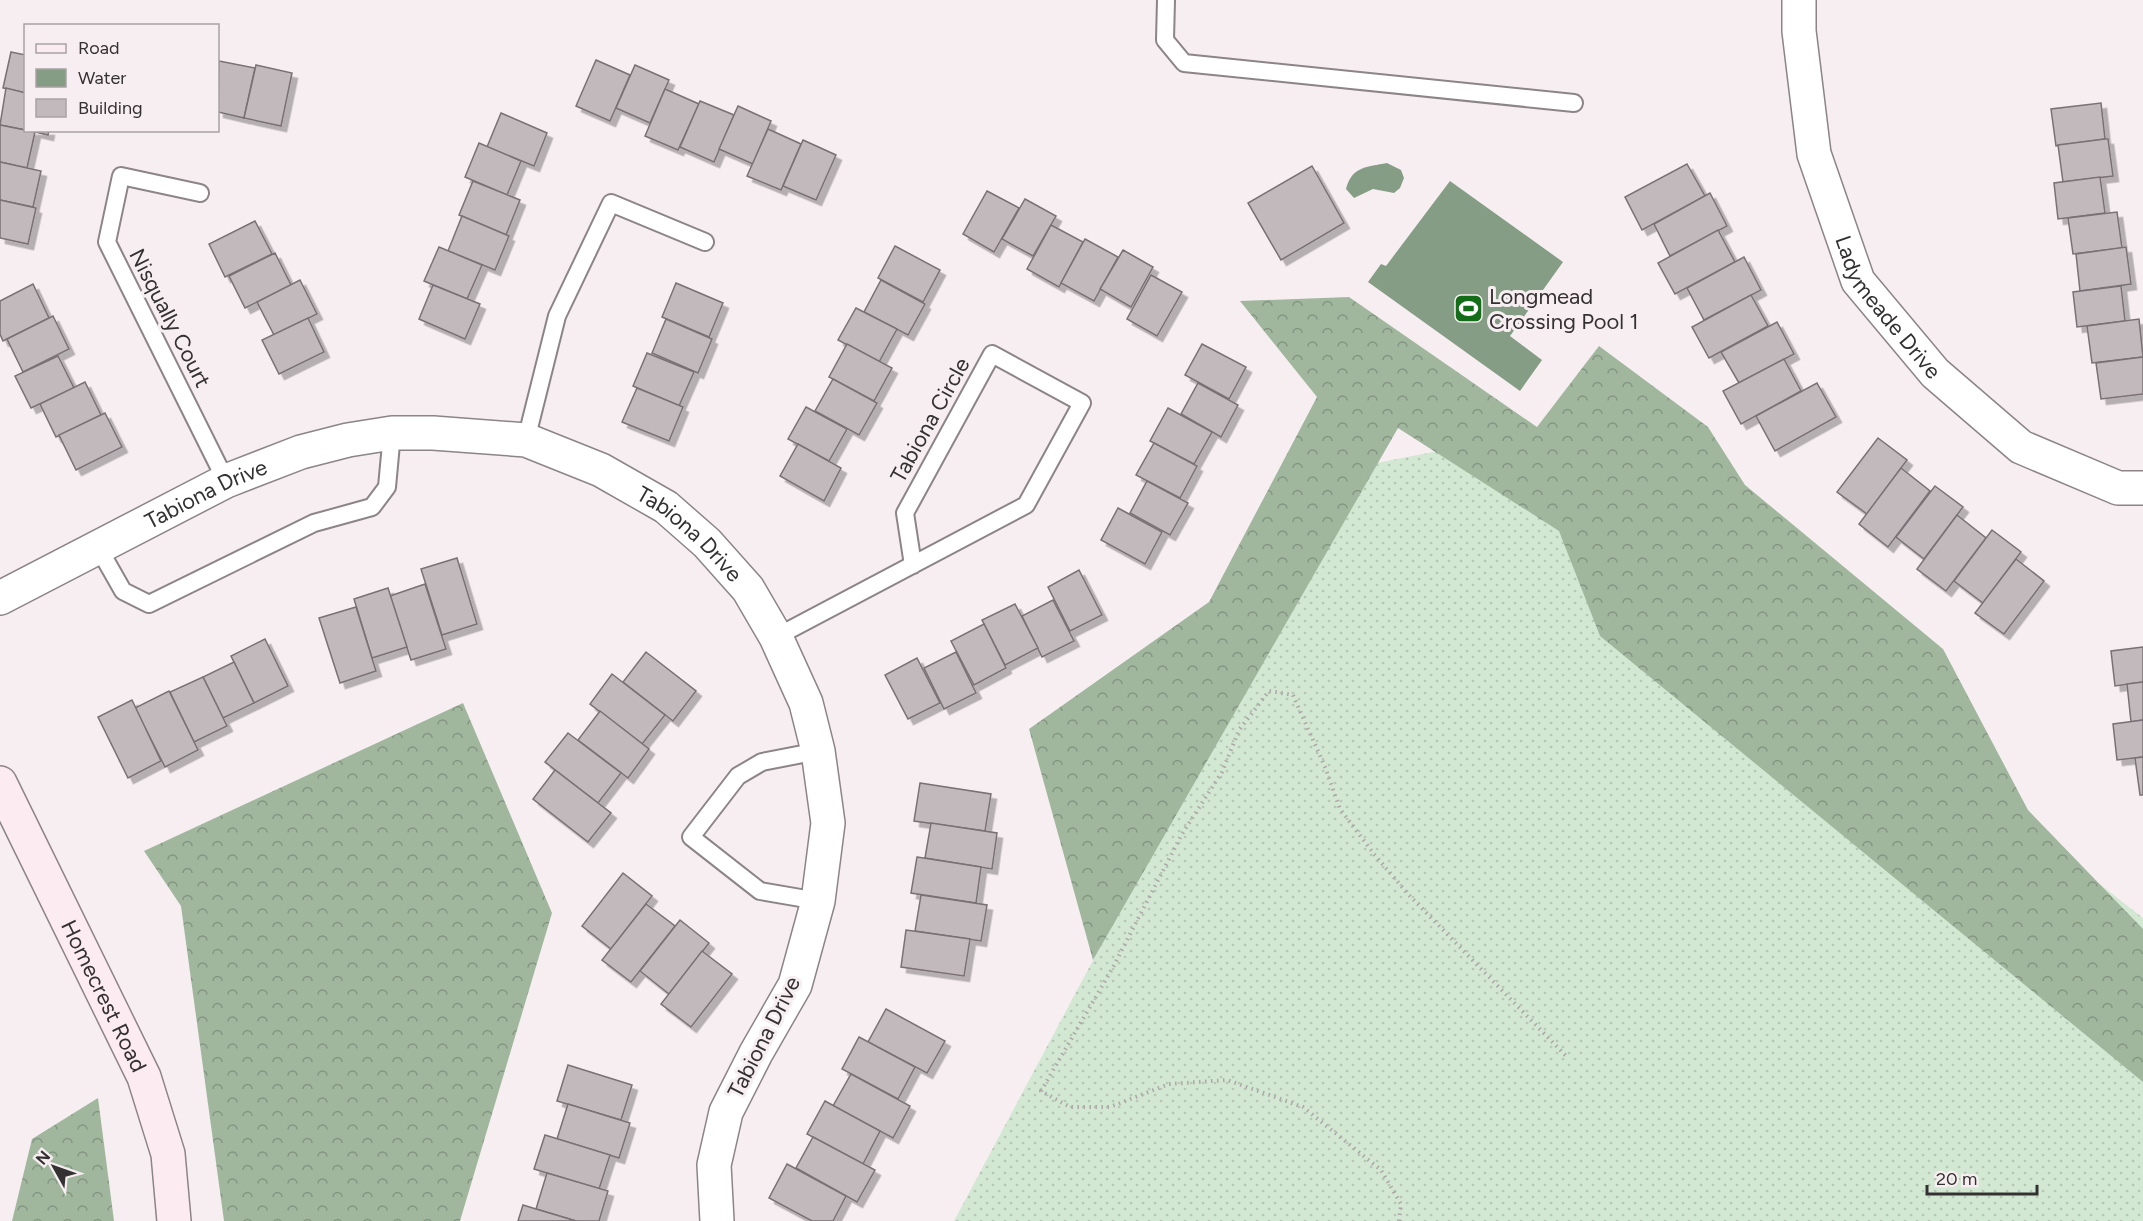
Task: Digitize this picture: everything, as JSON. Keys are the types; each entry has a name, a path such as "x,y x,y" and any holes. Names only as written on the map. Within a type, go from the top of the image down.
{"street":[{"name":"Ladymeade Drive","path":"1798,0 1799,31 1814,154 1858,281 1935,373 2021,447 2118,488 2143,488"},
{"name":"Tabiona Drive","path":"0,598 226,481 302,452 348,440 392,433 445,433 526,440 601,470 666,507 706,543 748,589 776,637 806,703 818,751 828,823 818,901 795,985 756,1053 726,1112 714,1165 717,1221"},
{"name":"Homecrest Road","path":"0,783 144,1077 168,1154 174,1221"}],"lane":[{"path":"1166,0 1165,40 1184,63 1574,103"},
{"name":"Nisqually Court","path":"200,193 122,176 107,242 226,481"},
{"path":"526,440 557,316 611,203 705,242"},
{"name":"Tabiona Circle","path":"776,637 913,565 1026,505 1082,403 992,354 905,513 913,565"},
{"path":"98,547 123,591 149,603 314,524 372,507 387,487 392,433"},
{"path":"818,751 762,762 738,776 691,837 760,891 818,901"}],"path":[{"path":"1399,1221 1401,1204 1381,1170 1303,1107 1227,1080 1169,1084 1110,1107 1070,1107 1041,1091 1112,969 1182,834 1222,772 1239,730 1269,691 1293,695 1325,767 1340,809 1374,854 1408,894 1568,1058"}],"shaded area":[{"path":"1525,434 2143,918 2143,1221 954,1221 1356,467"}],"green space":[{"path":"1349,297 1537,427 1599,346 1708,427 1745,485 1943,649 2028,810 2143,929 2143,1082 1600,636 1559,531 1398,428 1093,960 1029,729 1209,602 1317,397 1240,301"},
{"path":"463,703 552,913 460,1221 224,1221 181,906 144,851"},
{"path":"98,1098 114,1221 12,1221 32,1139"}],"water":[{"path":"1387,163 1401,170 1404,178 1400,188 1394,193 1373,189 1354,198 1346,189 1356,172"},
{"name":"Longmead Crossing Pool 1","path":"1450,181 1563,262 1510,336 1542,360 1520,391 1368,282 1381,264 1386,266"}],"building":[{"path":"11,52 24,55 24,93 3,88"},
{"path":"596,60 630,75 610,121 576,106"},
{"path":"219,61 255,68 244,118 219,112"},
{"path":"256,65 292,73 281,126 244,118"},
{"path":"635,65 669,80 650,123 616,108"},
{"path":"6,88 24,92 24,130 0,125"},
{"path":"665,89 699,104 678,150 645,136"},
{"path":"700,101 734,115 714,162 680,147"},
{"path":"2101,103 2105,139 2056,146 2051,109"},
{"path":"738,106 771,121 753,164 719,149"},
{"path":"501,113 547,133 534,166 487,147"},
{"path":"0,125 24,130 24,132 35,132 27,168 0,162"},
{"path":"768,129 801,144 781,190 747,176"},
{"path":"2108,139 2113,176 2063,182 2058,145"},
{"path":"803,140 836,155 816,200 783,186"},
{"path":"479,143 521,161 507,195 465,177"},
{"path":"0,162 41,171 33,207 0,200"},
{"path":"1687,164 1705,196 1642,230 1625,197"},
{"path":"1312,166 1344,223 1281,260 1248,203"},
{"path":"2100,177 2105,213 2058,219 2054,183"},
{"path":"473,181 520,200 506,235 459,215"},
{"path":"987,191 1019,208 994,252 963,234"},
{"path":"1710,193 1727,226 1670,256 1654,224"},
{"path":"1025,199 1056,216 1033,256 1002,239"},
{"path":"0,200 36,208 28,244 0,238"},
{"path":"2117,212 2122,248 2073,254 2068,218"},
{"path":"462,216 509,236 495,270 448,251"},
{"path":"255,221 272,254 225,277 209,244"},
{"path":"1051,225 1083,242 1059,287 1027,269"},
{"path":"1718,230 1735,262 1675,294 1658,263"},
{"path":"1085,239 1118,257 1094,301 1061,283"},
{"path":"895,246 940,270 923,302 878,278"},
{"path":"439,247 482,265 467,299 424,281"},
{"path":"2126,247 2131,284 2080,291 2076,254"},
{"path":"1123,250 1153,267 1131,307 1100,289"},
{"path":"275,253 291,285 245,308 229,276"},
{"path":"1744,257 1761,290 1704,320 1687,288"},
{"path":"1151,275 1182,292 1157,336 1127,319"},
{"path":"300,280 317,314 274,335 257,302"},
{"path":"881,280 925,304 908,335 864,312"},
{"path":"676,283 723,303 709,337 662,317"},
{"path":"33,284 49,318 3,341 0,334 0,301"},
{"path":"433,285 480,304 465,339 419,319"},
{"path":"2121,286 2125,321 2077,327 2073,292"},
{"path":"1751,295 1768,326 1709,358 1692,327"},
{"path":"856,308 897,329 879,362 838,340"},
{"path":"53,316 69,349 23,372 7,339"},
{"path":"308,318 324,352 279,374 262,340"},
{"path":"666,319 712,339 698,373 652,353"},
{"path":"2139,319 2143,357 2092,363 2087,326"},
{"path":"1777,322 1794,354 1739,383 1721,352"},
{"path":"847,344 892,368 874,401 829,377"},
{"path":"1202,344 1246,367 1229,399 1185,375"},
{"path":"647,353 694,372 679,406 633,386"},
{"path":"58,356 74,388 31,408 15,376"},
{"path":"2143,357 2143,394 2101,399 2096,363"},
{"path":"1784,359 1801,391 1741,424 1723,391"},
{"path":"833,379 877,403 859,435 815,411"},
{"path":"85,382 101,415 56,437 40,404"},
{"path":"1198,383 1238,405 1221,437 1181,414"},
{"path":"1817,383 1836,417 1775,451 1756,416"},
{"path":"637,388 683,407 669,441 622,422"},
{"path":"806,407 847,429 829,461 788,439"},
{"path":"1168,408 1212,432 1194,464 1150,441"},
{"path":"105,413 122,447 76,470 59,435"},
{"path":"1878,438 1907,460 1867,514 1837,492"},
{"path":"1154,443 1197,466 1180,498 1136,475"},
{"path":"798,444 841,468 824,501 780,476"},
{"path":"1901,468 1930,491 1888,547 1859,524"},
{"path":"1147,481 1188,503 1170,535 1130,513"},
{"path":"1935,486 1963,507 1924,559 1896,537"},
{"path":"1118,508 1162,532 1145,564 1101,540"},
{"path":"1957,515 1986,538 1946,591 1917,569"},
{"path":"1992,530 2021,552 1983,603 1954,581"},
{"path":"457,558 477,624 442,635 421,569"},
{"path":"2016,559 2044,581 2004,634 1975,613"},
{"path":"1079,570 1102,615 1070,631 1048,587"},
{"path":"425,584 446,649 411,660 390,596"},
{"path":"388,588 407,647 372,658 354,599"},
{"path":"1053,600 1074,641 1042,657 1022,616"},
{"path":"1015,604 1038,648 1005,665 982,620"},
{"path":"356,607 376,671 340,683 319,618"},
{"path":"984,624 1006,668 974,685 951,641"},
{"path":"265,639 288,686 254,703 231,656"},
{"path":"2143,647 2143,682 2115,686 2111,651"},
{"path":"646,652 696,691 673,721 623,682"},
{"path":"956,652 976,693 944,709 924,668"},
{"path":"917,658 940,703 908,719 885,675"},
{"path":"234,662 254,703 223,718 203,677"},
{"path":"612,674 665,715 642,744 590,704"},
{"path":"203,677 227,726 194,742 170,692"},
{"path":"2143,682 2143,720 2131,722 2127,684"},
{"path":"169,691 198,750 165,767 135,708"},
{"path":"132,700 161,761 128,778 98,717"},
{"path":"600,711 649,749 628,778 578,740"},
{"path":"2143,720 2143,757 2117,760 2113,724"},
{"path":"568,733 621,773 598,803 545,762"},
{"path":"2143,757 2143,795 2140,795 2135,758"},
{"path":"555,770 611,813 588,842 533,799"},
{"path":"920,783 991,794 985,831 914,821"},
{"path":"931,823 997,833 992,869 925,858"},
{"path":"917,857 981,867 976,903 911,893"},
{"path":"623,873 652,896 611,949 582,926"},
{"path":"921,895 987,905 981,941 915,931"},
{"path":"646,904 675,926 631,982 602,960"},
{"path":"680,920 709,943 669,994 640,971"},
{"path":"906,930 970,939 964,976 901,967"},
{"path":"702,951 732,974 691,1027 661,1004"},
{"path":"886,1009 945,1041 927,1073 868,1042"},
{"path":"859,1037 915,1067 898,1099 842,1069"},
{"path":"568,1065 632,1085 621,1120 557,1101"},
{"path":"851,1074 910,1106 893,1138 833,1106"},
{"path":"825,1101 880,1131 863,1164 807,1134"},
{"path":"568,1104 630,1123 619,1158 557,1139"},
{"path":"545,1135 610,1155 599,1189 534,1169"},
{"path":"813,1137 875,1170 857,1202 796,1168"},
{"path":"787,1164 846,1196 833,1221 812,1221 769,1198"},
{"path":"547,1173 608,1191 599,1221 576,1221 536,1209"},
{"path":"523,1205 536,1209 576,1221 518,1221"}],"place":[{"name":"Longmead Crossing Pool 1","path":"1468,309"}]}
